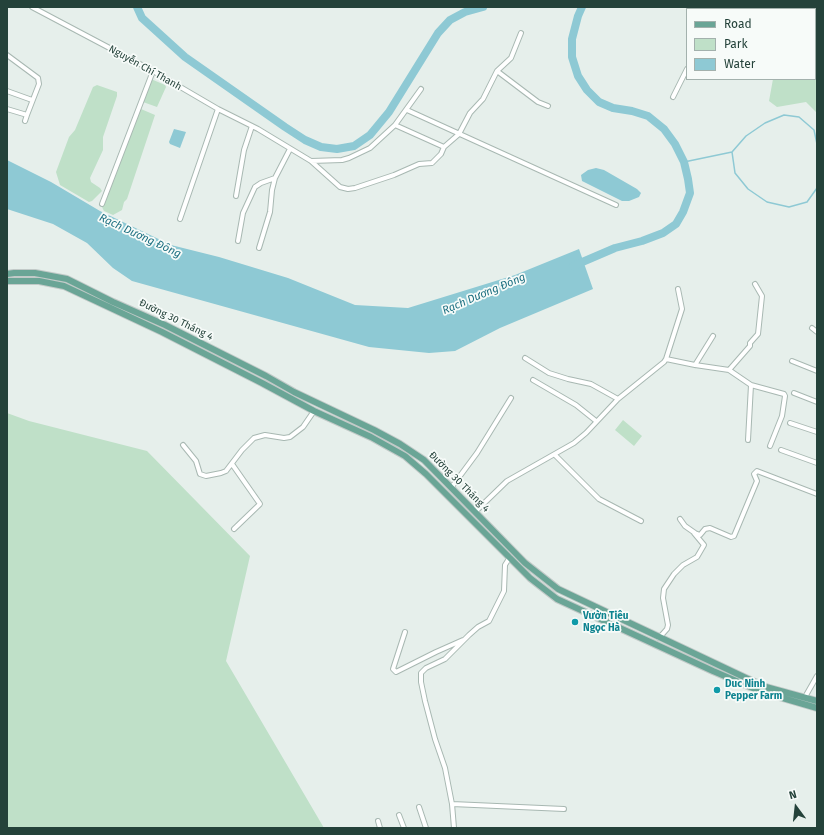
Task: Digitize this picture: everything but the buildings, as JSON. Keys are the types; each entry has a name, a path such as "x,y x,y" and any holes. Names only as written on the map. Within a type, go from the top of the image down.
{"main road":[{"name":"Đường 30 Tháng 4","path":"7,274 35,273 67,279 113,302 166,325 294,392 374,430 400,444 424,460 525,563 558,590 766,687 817,701"},
{"path":"64,286 67,279"},
{"name":"Đường 30 Tháng 4","path":"7,281 39,281 64,286 162,332 262,382 314,411 370,437 410,460 470,517 530,578 558,598 574,607 762,692 817,708"},
{"path":"162,332 166,325"},
{"path":"262,382 266,376"},
{"path":"370,437 374,430"},
{"path":"470,517 475,512"},
{"path":"574,607 578,600"},
{"path":"635,634 638,628"},
{"path":"803,705 805,697"}],"street":[{"name":"Nguyễn Chí Thanh","path":"32,7 153,71 218,109 258,129 310,161 340,187 348,189 355,188 394,175 420,164 432,163 441,154 444,147 459,134"},
{"path":"42,12 44,7"},
{"path":"459,134 470,113 483,99 497,71 511,58 520,33"},
{"path":"7,55 39,80 37,89 24,121"},
{"path":"102,204 153,71"},
{"path":"497,71 538,102 548,106"},
{"path":"673,97 686,71"},
{"path":"310,161 336,161 349,158 370,148 395,125 421,89"},
{"path":"7,91 32,100"},
{"path":"7,109 27,115"},
{"path":"180,219 218,109"},
{"path":"407,110 616,205"},
{"path":"395,125 444,147"},
{"path":"236,196 244,150 252,126"},
{"path":"260,248 270,212 272,190 275,178 290,149"},
{"path":"238,241 243,213 255,187 275,178"},
{"path":"729,370 750,346 750,343 758,334 762,296 755,284"},
{"path":"475,512 507,481 574,443 586,433 618,399 660,367 666,359 682,309 678,289"},
{"path":"812,328 817,332"},
{"path":"695,366 713,336"},
{"path":"525,358 549,373 591,384 618,399"},
{"path":"666,359 695,366 729,370 751,385 784,394 786,396 781,420 770,446"},
{"path":"792,361 817,371"},
{"path":"533,380 576,405 596,421"},
{"path":"748,440 751,385"},
{"path":"794,393 817,402"},
{"path":"451,488 477,453 511,398"},
{"path":"183,445 196,461 202,476 221,473 226,471 242,450 258,435 284,438 290,437 303,427 314,411"},
{"path":"790,423 817,432"},
{"path":"781,450 817,463"},
{"path":"555,455 599,499 641,521"},
{"path":"232,464 260,504 234,529"},
{"path":"680,518 682,523 700,535 705,529 710,528 731,537 734,536 757,481 754,474 757,471 817,494"},
{"path":"659,638 667,629 668,625 662,598 664,589 674,574 683,565 697,558 704,545 694,532"},
{"path":"454,828 452,804 445,768 435,739 420,677 422,670 445,659 478,627 489,621 504,591 505,565 510,557"},
{"path":"405,632 393,669 396,672 448,646 464,640"},
{"path":"805,697 817,676"},
{"path":"452,804 564,809"},
{"path":"418,808 426,828"},
{"path":"399,815 404,828"},
{"path":"378,821 380,828"}],"green space":[{"path":"817,7 817,113 806,102 777,107 769,101 773,80 816,80 816,8 744,8"},
{"path":"151,79 165,85 166,87 157,107 143,102"},
{"path":"97,85 117,92 117,96 103,137 103,150 90,178 91,182 102,191 89,202 60,185 56,172 69,137 75,130 93,87"},
{"path":"141,109 155,115 127,199 124,202 122,210 113,215 104,211 102,207 138,112"},
{"path":"7,413 29,421 147,451 250,556 226,661 324,828 7,828"},
{"path":"623,420 642,436 634,446 615,430"}],"water":[{"path":"174,129 186,132 180,148 170,144 169,142"},
{"path":"7,160 51,182 100,211 171,245 219,257 288,278 355,305 408,308 515,275 579,249 593,289 500,328 455,351 429,353 369,347 132,281 113,268 87,243 53,224 7,209"},
{"path":"596,168 604,170 637,189 641,193 639,197 629,201 622,201 582,181 581,175 588,170"}],"waterway":[{"name":"Rạch Dương Đông","path":"137,7 142,18 185,57 305,140 321,147 337,149 354,146 370,135 389,112 438,33 450,20 465,12 483,7"},
{"name":"Rạch Dương Đông","path":"573,266 615,248 642,241 663,233 676,224 683,212 690,193 684,162 675,144 664,129 648,116 632,111 613,108 599,102 587,90 578,76 572,57 572,39 582,7"},
{"path":"684,162 732,152 746,136 765,123 784,115 799,117 814,130 817,144"},
{"path":"732,152 735,173 748,189 767,202 789,207 807,202 817,188"}],"place":[{"name":"Vườn Tiêu Ngọc Hà","path":"575,622"},
{"name":"Duc Ninh Pepper Farm","path":"717,690"}]}
